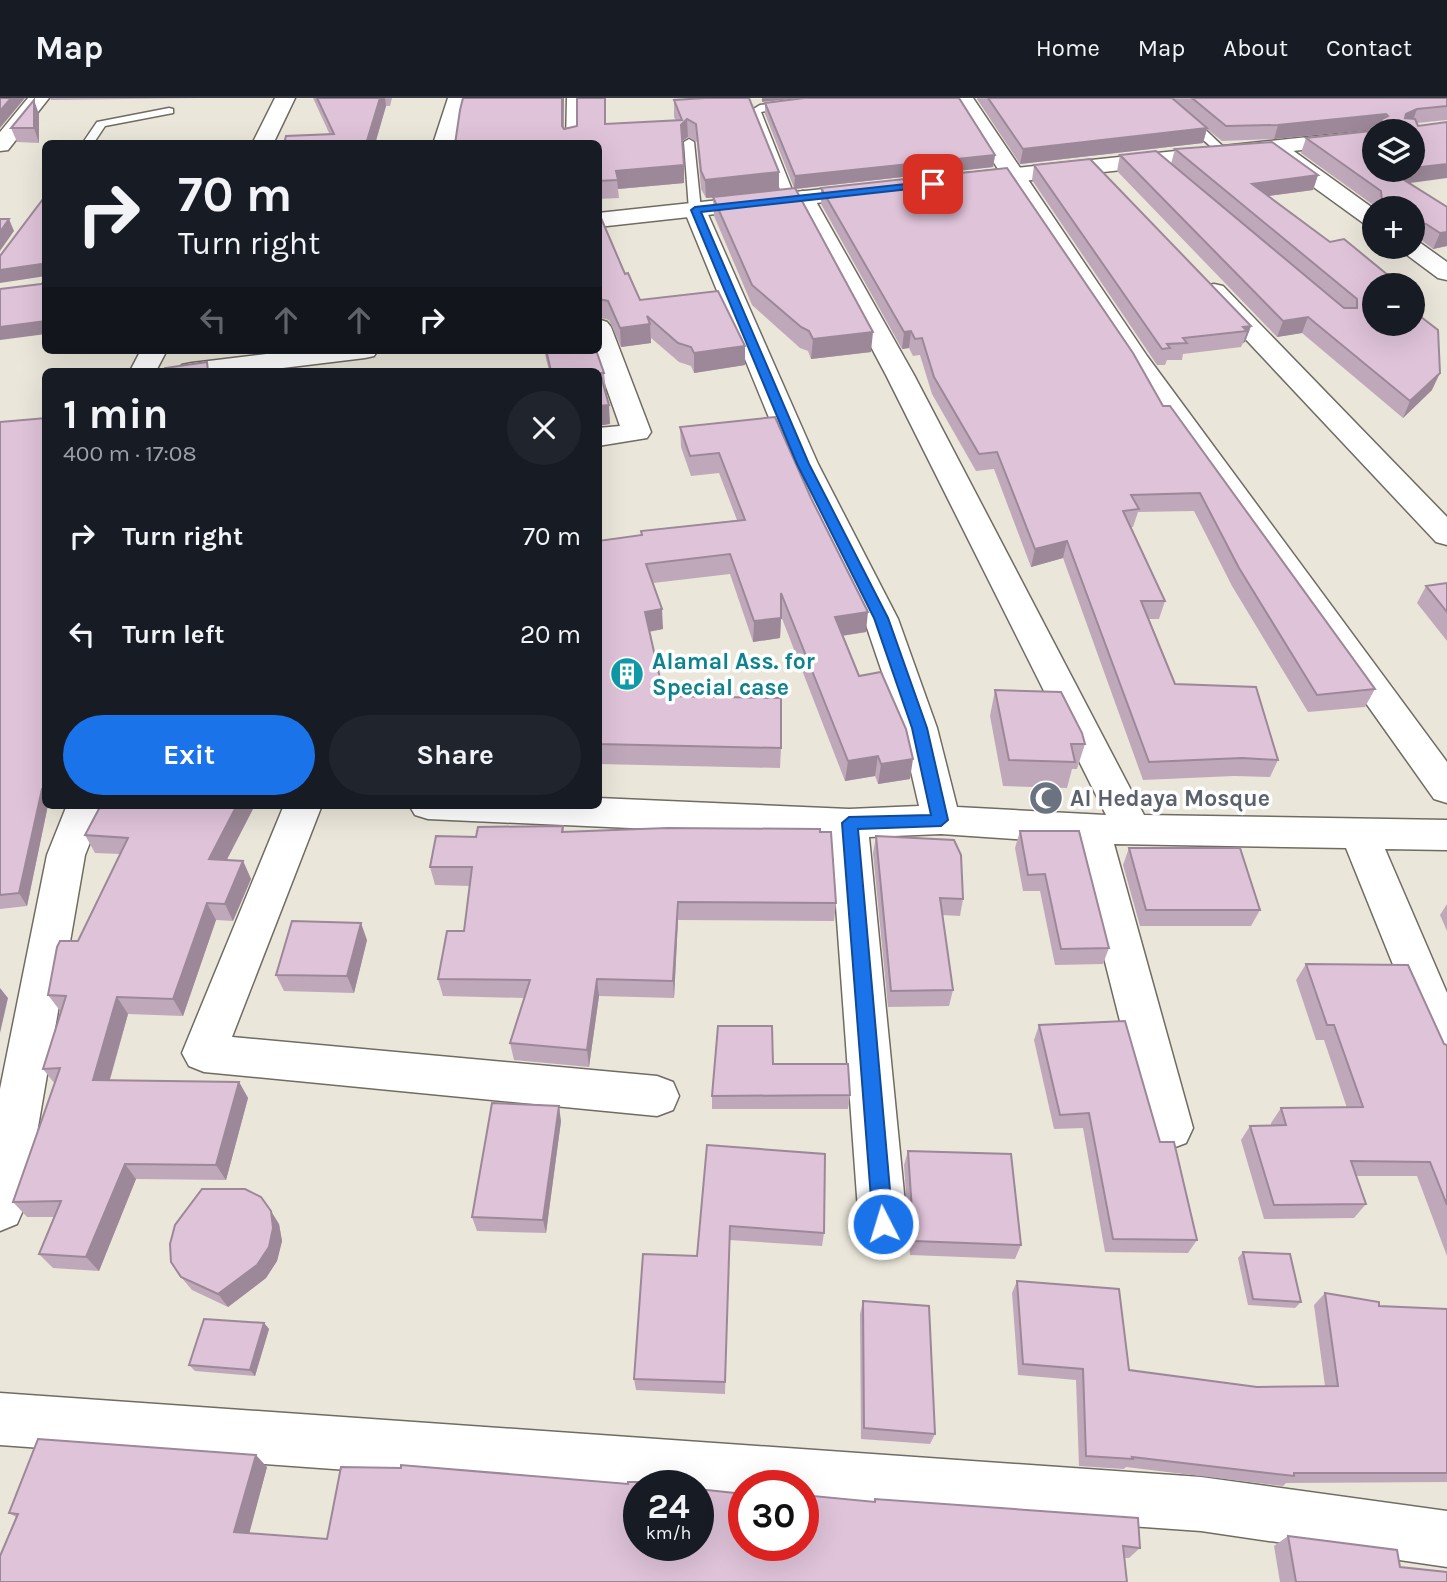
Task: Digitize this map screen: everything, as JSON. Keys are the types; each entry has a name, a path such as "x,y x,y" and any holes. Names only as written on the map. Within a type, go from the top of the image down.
{"street":[{"path":"0,145 40,98"},
{"path":"264,140 285,98"},
{"path":"445,140 458,98"},
{"path":"963,98 1011,175 1170,406 1447,789"},
{"path":"942,183 1096,166 1159,163 1221,150 1274,148 1362,137"},
{"path":"1274,148 1362,211"},
{"path":"1096,166 1115,186"},
{"path":"602,220 886,189"},
{"path":"797,199 900,375 1133,830"},
{"path":"695,210 803,464 881,618 919,728 941,820"},
{"path":"1425,257 1447,273"},
{"path":"1201,277 1447,536"},
{"path":"602,338 637,432 602,436"},
{"path":"217,368 332,354"},
{"path":"0,1208 66,855 84,809"},
{"path":"301,809 204,1053 657,1096"},
{"path":"535,809 849,823 941,820 1091,829 1447,835"},
{"path":"849,823 883,1224"},
{"path":"1091,829 1170,1128"},
{"path":"1359,833 1447,1044"},
{"path":"0,1419 1200,1504 1447,1539"}],"lane":[{"path":"570,140 572,98"},
{"path":"1154,98 1159,103 1171,106 1221,150"},
{"path":"797,199 755,111 760,107 801,103"},
{"path":"90,140 101,124 169,111"},
{"path":"689,142 695,210"}],"building":[{"path":"0,98 11,98 0,111"},
{"path":"317,98 380,98 367,140 285,140 286,136 334,134"},
{"path":"463,98 562,98 564,129 577,126 577,98 605,98 605,124 682,120 674,100 749,98 779,172 705,180 701,171 696,124 687,119 681,125 684,165 616,171 618,180 602,181 602,140 456,140"},
{"path":"804,98 959,98 995,155 795,176 765,103"},
{"path":"988,98 1172,98 1207,128 1023,149"},
{"path":"1192,98 1447,98 1447,106 1417,109 1406,114 1405,118 1415,119 1382,119 1388,116 1386,114 1278,125 1226,126"},
{"path":"34,100 34,128 11,128"},
{"path":"1447,122 1447,164 1425,167 1425,125"},
{"path":"1362,132 1362,178 1306,138"},
{"path":"1272,142 1318,175 1252,184 1330,242 1344,239 1362,254 1362,259 1368,259 1385,273 1362,273 1362,336 1425,336 1425,320 1438,330 1440,373 1410,401 1308,317 1283,321 1120,155 1156,151 1344,308 1357,308 1357,299 1175,149"},
{"path":"1090,159 1251,326 1243,327 1247,331 1183,338 1187,343 1167,344 1170,348 1162,349 1034,165"},
{"path":"1007,168 1133,353 1163,406 1170,406 1375,689 1317,695 1239,568 1200,493 1131,495 1139,509 1123,511 1165,601 1141,601 1175,684 1256,687 1278,760 1242,758 1149,762 1067,541 1035,549 997,452 979,454 934,377 922,338 915,339 911,331 904,332 821,188"},
{"path":"1368,182 1407,182 1447,207 1447,232 1440,233 1425,224 1425,196 1382,196 1381,191"},
{"path":"795,188 873,332 813,339 809,331 752,285 713,197"},
{"path":"42,200 42,265 0,270 0,256"},
{"path":"0,219 9,219 0,232"},
{"path":"602,220 625,274 628,273 640,300 718,291 745,346 694,353 691,347 678,343 647,316 650,324 620,328 608,301 602,300"},
{"path":"41,284 42,322 0,327 0,289"},
{"path":"547,354 597,354 604,373 602,368 550,368"},
{"path":"207,362 208,368 165,368"},
{"path":"602,380 609,405 602,406"},
{"path":"775,417 811,498 868,612 835,617 859,676 881,672 906,729 913,759 881,764 878,756 848,761 781,593 781,618 754,621 730,554 646,564 662,609 645,612 664,696 781,698 781,748 602,744 602,540 642,535 641,531 745,520 719,453 690,456 680,427"},
{"path":"42,418 42,789 19,893 0,895 0,422"},
{"path":"1447,583 1447,612 1426,586"},
{"path":"995,690 1061,692 1085,744 1071,744 1075,762 1009,760"},
{"path":"99,809 235,809 209,859 243,861 225,904 207,903 173,999 117,997 93,1080 239,1082 216,1165 125,1164 86,1257 39,1254 61,1201 13,1202 60,1068 43,1069 66,996 48,995 57,947 60,941 78,941 128,838 85,835"},
{"path":"563,826 562,832 667,828 820,829 820,832 831,832 836,903 678,902 673,981 597,979 587,1050 510,1043 530,980 438,979 447,931 464,931 472,867 430,867 436,836 476,837 478,827"},
{"path":"1020,831 1079,831 1109,948 1061,949 1045,874 1028,875"},
{"path":"876,836 954,840 961,855 963,899 940,898 953,990 891,991"},
{"path":"1129,848 1240,848 1260,910 1146,910"},
{"path":"292,921 361,923 347,976 276,975"},
{"path":"1306,964 1408,965 1444,1044 1447,1045 1447,1205 1430,1162 1351,1161 1366,1204 1274,1205 1250,1126 1286,1125 1281,1108 1363,1107 1334,1025 1327,1025"},
{"path":"1125,1021 1160,1142 1174,1142 1197,1240 1113,1239 1089,1113 1060,1115 1039,1025"},
{"path":"718,1026 772,1026 773,1064 848,1064 850,1095 712,1096"},
{"path":"492,1103 559,1106 543,1220 472,1217"},
{"path":"707,1145 825,1154 824,1233 730,1226 725,1382 634,1379 643,1254 697,1256"},
{"path":"908,1151 1011,1154 1021,1245 914,1241"},
{"path":"202,1189 245,1189 261,1197 271,1211 273,1228 269,1247 257,1265 218,1294 181,1277 171,1262 170,1244 175,1225"},
{"path":"1243,1252 1290,1254 1301,1302 1253,1299"},
{"path":"1017,1281 1119,1289 1129,1370 1257,1387 1338,1386 1325,1293 1379,1302 1379,1306 1447,1309 1447,1473 1294,1473 1294,1476 1132,1457 1133,1459 1086,1456 1083,1369 1023,1364"},
{"path":"863,1301 929,1306 935,1434 864,1428"},
{"path":"204,1319 264,1323 250,1370 189,1365"},
{"path":"38,1439 256,1455 234,1532 327,1539 341,1467 401,1468 401,1465 623,1484 623,1561 714,1561 714,1491 728,1492 728,1561 819,1561 819,1497 1138,1518 1140,1548 1123,1546 1127,1582 0,1582 0,1556 18,1514 9,1513"},
{"path":"1288,1536 1397,1550 1400,1567 1447,1572 1447,1582 1296,1582"}],"place":[{"name":"Alamal Ass. for Special case","path":"627,674"},
{"name":"Al Hedaya Mosque","path":"1046,798"}],"route":[{"path":"883,1224 849,823 941,820 919,728 881,618 803,464 695,210 933,184"}]}
